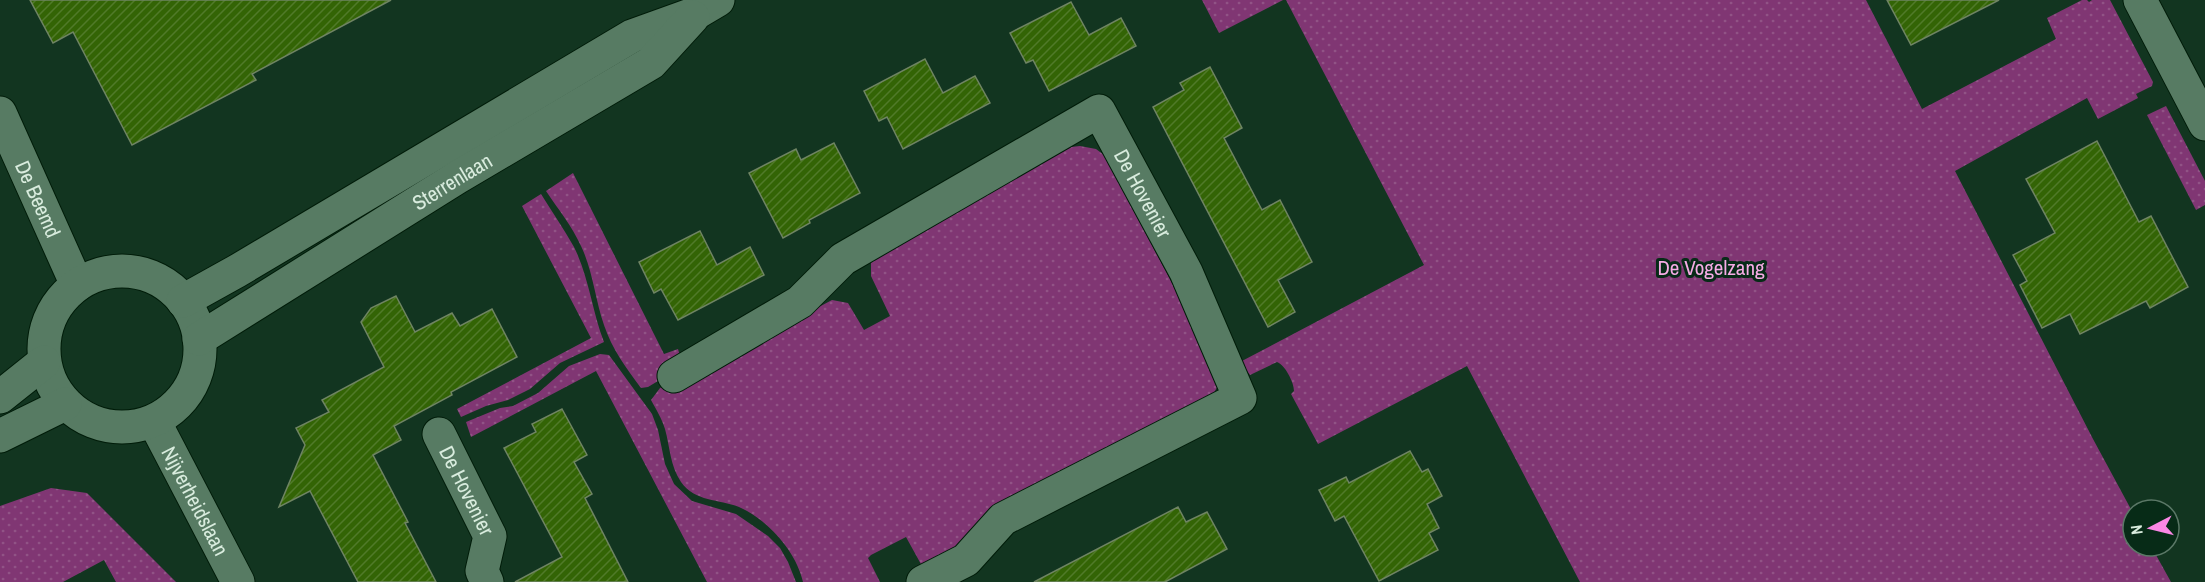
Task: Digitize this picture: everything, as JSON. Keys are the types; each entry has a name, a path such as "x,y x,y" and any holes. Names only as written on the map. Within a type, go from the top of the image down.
{"street":[{"path":"2140,0 2205,124"},
{"name":"Sterrenlaan","path":"183,301 632,36 707,7"},
{"name":"Sterrenlaan","path":"199,339 458,177 651,63 707,7"},
{"name":"De Hovenier","path":"674,376 800,302 843,259 1099,111 1186,272 1240,398 1003,519 966,560 923,582"},
{"name":"De Beemd","path":"0,113 78,285"},
{"path":"114,271 134,272 152,277 169,287 183,301 194,319 199,339 199,359 194,378 185,396 171,410 154,421 131,427 107,426 84,418 64,404 52,384 45,362 44,340 49,319 61,300 78,285 95,275 114,271"},
{"path":"0,397 45,362"},
{"path":"0,436 64,404"},
{"name":"Nijverheidslaan","path":"154,421 238,582"},
{"name":"De Hovenier","path":"439,434 490,536 482,571 487,582"}],"green space":[{"path":"1202,0 1283,0 1219,33"},
{"name":"De Vogelzang","path":"1286,0 1866,0 1922,109 2056,39 2047,18 2082,0 2089,2 2110,0 2153,82 2152,86 2136,94 2138,98 2098,119 2087,98 1955,171 2125,498 2121,498 2121,558 2158,558 2171,582 1580,582 1467,366 1318,444 1291,394 1294,391 1292,383 1283,367 1277,362 1250,375 1240,362 1424,265"},
{"path":"2166,106 2205,181 2205,205 2196,210 2147,115"},
{"path":"1071,147 1096,149 1104,155 1217,368 1219,384 1212,396 962,547 922,566 906,537 871,555 868,558 880,582 803,582 794,559 770,528 739,507 700,497 681,482 672,463 664,425 651,400 660,388 676,378 680,381 832,300 848,303 864,330 890,316 871,276 871,261 953,210"},
{"path":"573,173 664,354 678,349 680,356 673,372 648,387 641,388 611,342 581,246 546,191"},
{"path":"541,194 579,258 604,342 560,363 530,389 508,400 486,406 461,417 457,409 591,338 522,206"},
{"path":"600,354 609,355 652,414 665,464 674,484 692,501 736,514 768,536 780,548 796,582 707,582 596,371 471,437 466,422 500,408 513,406 538,393 569,366"},
{"path":"51,488 87,493 176,582 116,582 104,560 63,582 0,582 0,506"}],"building":[{"path":"30,0 391,0 252,74 256,80 132,145 73,32 53,43"},
{"path":"1887,0 1999,0 1911,45"},
{"path":"1071,2 1089,35 1121,18 1136,46 1049,91 1033,60 1026,63 1010,33"},
{"path":"925,59 943,93 975,76 990,103 903,149 887,117 879,121 864,91"},
{"path":"1210,67 1242,128 1224,138 1262,210 1280,200 1312,262 1278,280 1295,312 1268,327 1153,107 1184,90 1180,83"},
{"path":"2097,141 2139,222 2151,216 2188,287 2150,308 2146,301 2080,334 2070,314 2042,328 2020,285 2027,281 2013,255 2055,233 2026,179"},
{"path":"834,143 860,193 809,220 810,223 783,238 749,173 796,149 801,160"},
{"path":"700,231 717,265 750,247 764,275 678,320 661,289 654,293 639,262"},
{"path":"396,296 415,332 452,313 460,326 492,309 517,357 394,426 401,440 373,455 436,582 358,582 310,491 279,507 305,445 296,428 329,412 322,400 384,367 361,322 371,308"},
{"path":"562,409 587,455 574,462 592,494 585,498 628,582 515,582 562,557 504,448 536,432 532,424"},
{"path":"1410,451 1422,472 1428,469 1442,496 1427,504 1439,528 1429,533 1438,550 1379,581 1344,516 1335,521 1319,490 1346,477 1349,483"},
{"path":"1178,507 1186,522 1207,512 1227,549 1165,582 1034,582"}]}
